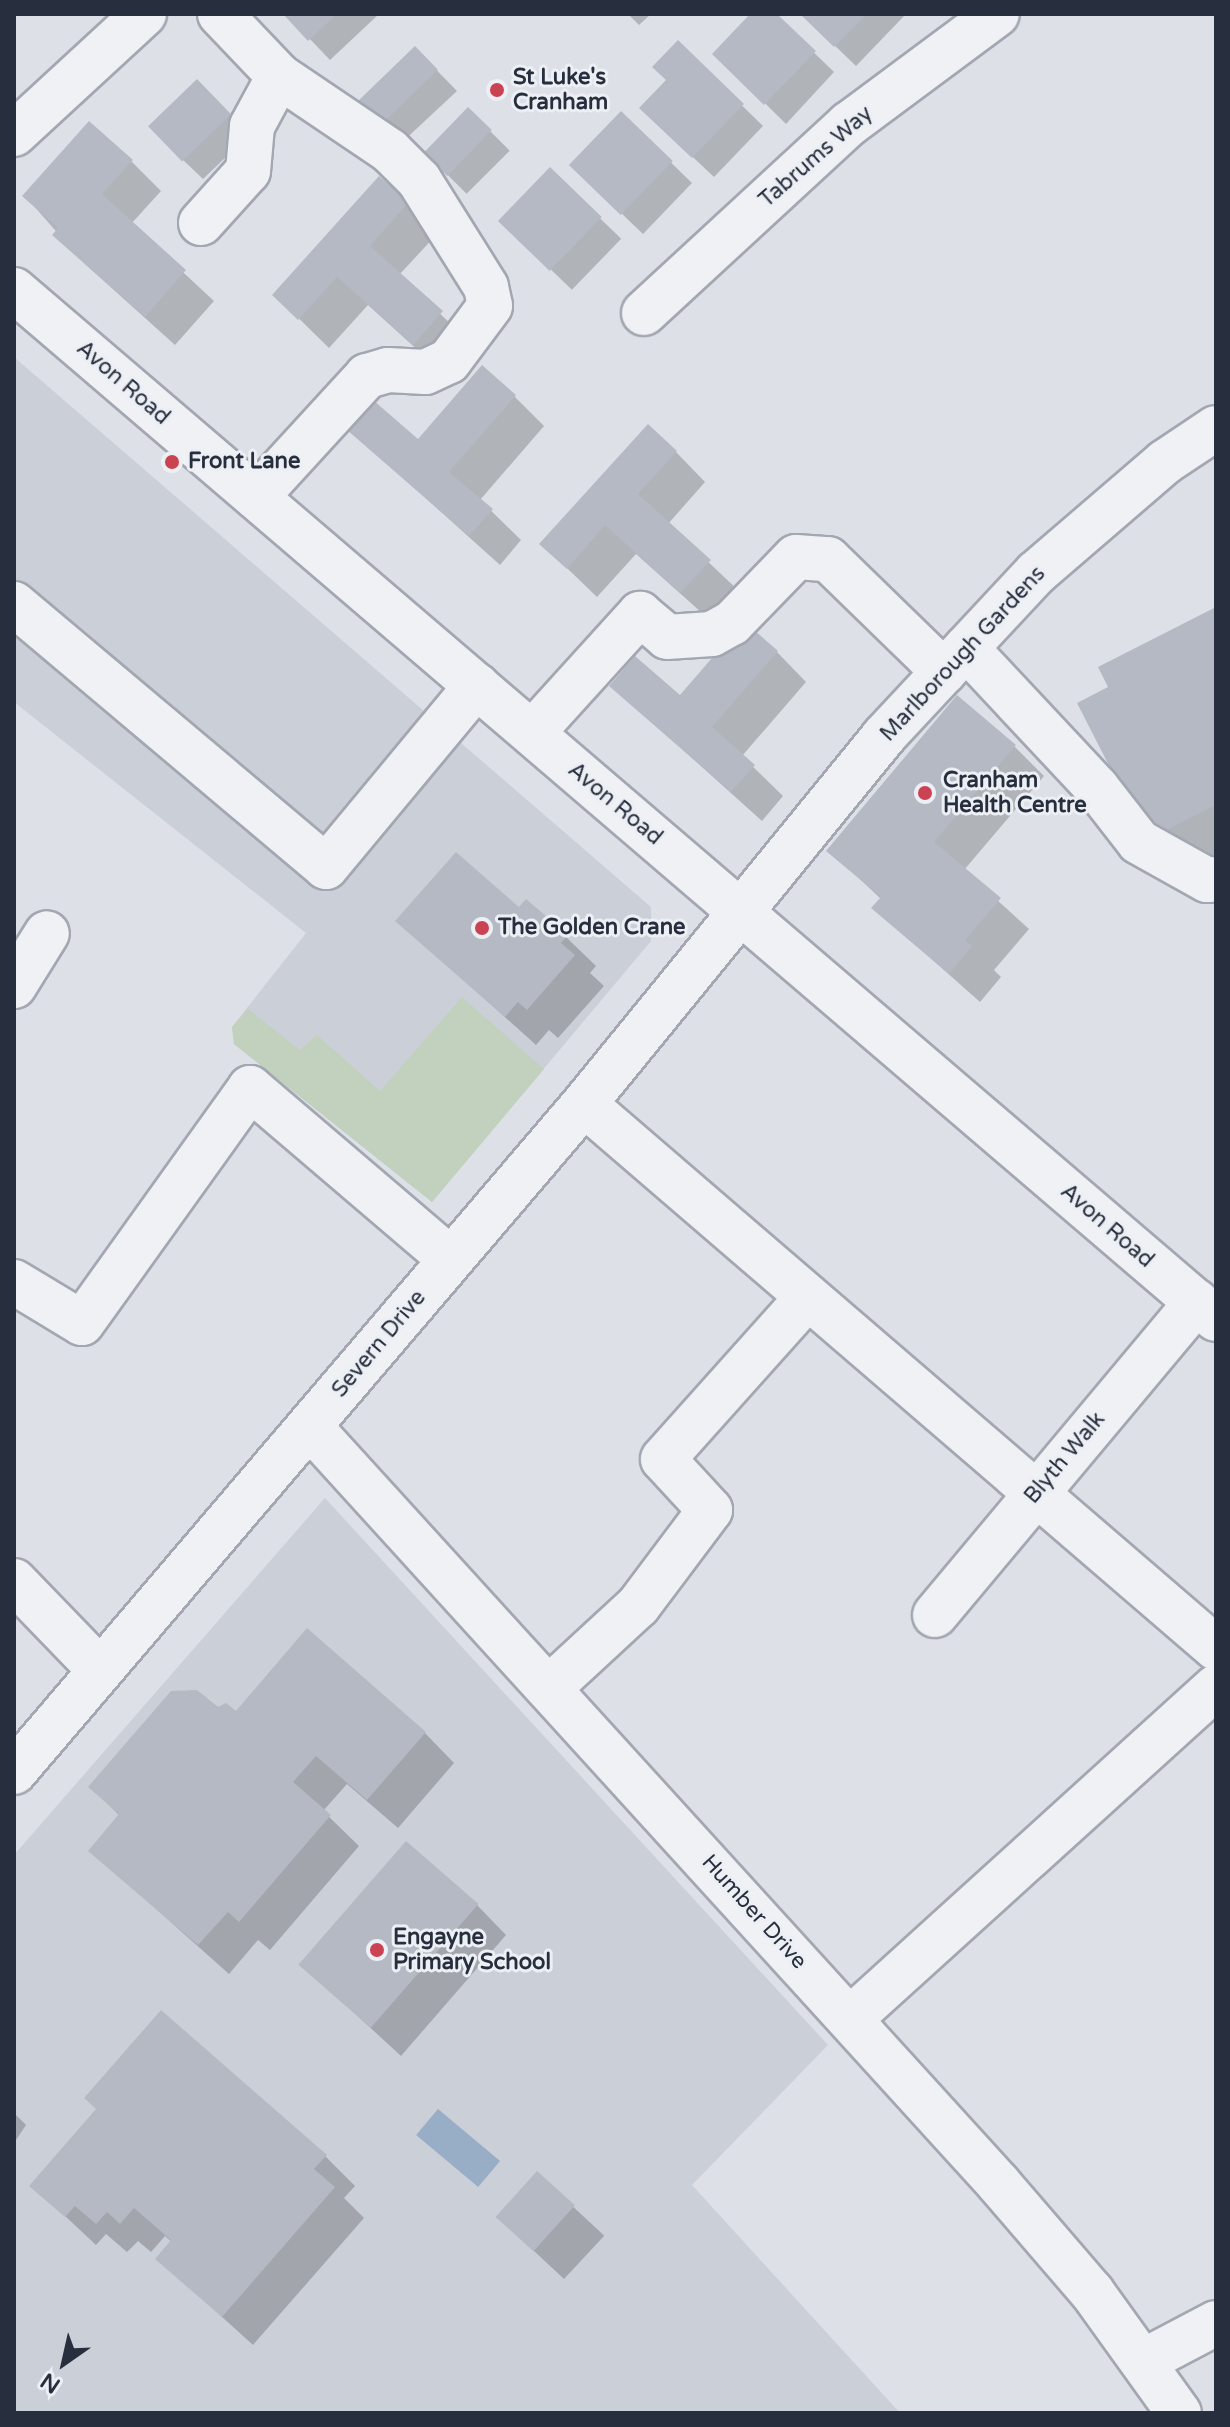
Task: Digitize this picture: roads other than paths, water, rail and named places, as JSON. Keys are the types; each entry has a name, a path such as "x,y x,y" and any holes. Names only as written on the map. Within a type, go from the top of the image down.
{"street":[{"path":"14,134 144,14"},
{"path":"220,14 279,76 390,151 419,180 486,287 490,306 449,361 425,372 388,370 367,376 256,497"},
{"name":"Tabrums Way","path":"644,313 849,124 997,14"},
{"path":"201,223 248,171 252,126 279,76"},
{"name":"Avon Road","path":"14,290 1206,1311"},
{"name":"Marlborough Gardens","path":"741,912 884,736 1036,573 1165,462 1216,428"},
{"path":"532,733 640,614 667,637 712,634 732,623 796,557 828,559 955,660 1097,788 1139,842 1207,880 1216,879"},
{"path":"14,604 326,867 477,685"},
{"name":"Severn Drive","path":"14,1772 98,1668 310,1427 584,1104 741,912"},
{"path":"14,986 47,933"},
{"path":"14,1282 82,1323 250,1088 450,1259"},
{"path":"584,1104 1216,1648"},
{"path":"549,1688 638,1606 710,1510 663,1459 808,1297"},
{"name":"Blyth Walk","path":"935,1615 1036,1493 1206,1311"},
{"name":"Humber Drive","path":"310,1427 850,2019 1071,2268 1144,2361 1179,2413"},
{"path":"14,1581 98,1668"},
{"path":"850,2019 1216,1687"},
{"path":"1144,2361 1216,2323"}],"water":[{"path":"438,2109 500,2161 478,2187 416,2135"}],"place":[{"name":"St Luke's Cranham","path":"497,90"},
{"name":"Front Lane","path":"172,462"},
{"name":"Cranham Health Centre","path":"925,793"},
{"name":"The Golden Crane","path":"482,928"},
{"name":"Engayne Primary School","path":"377,1950"}]}
